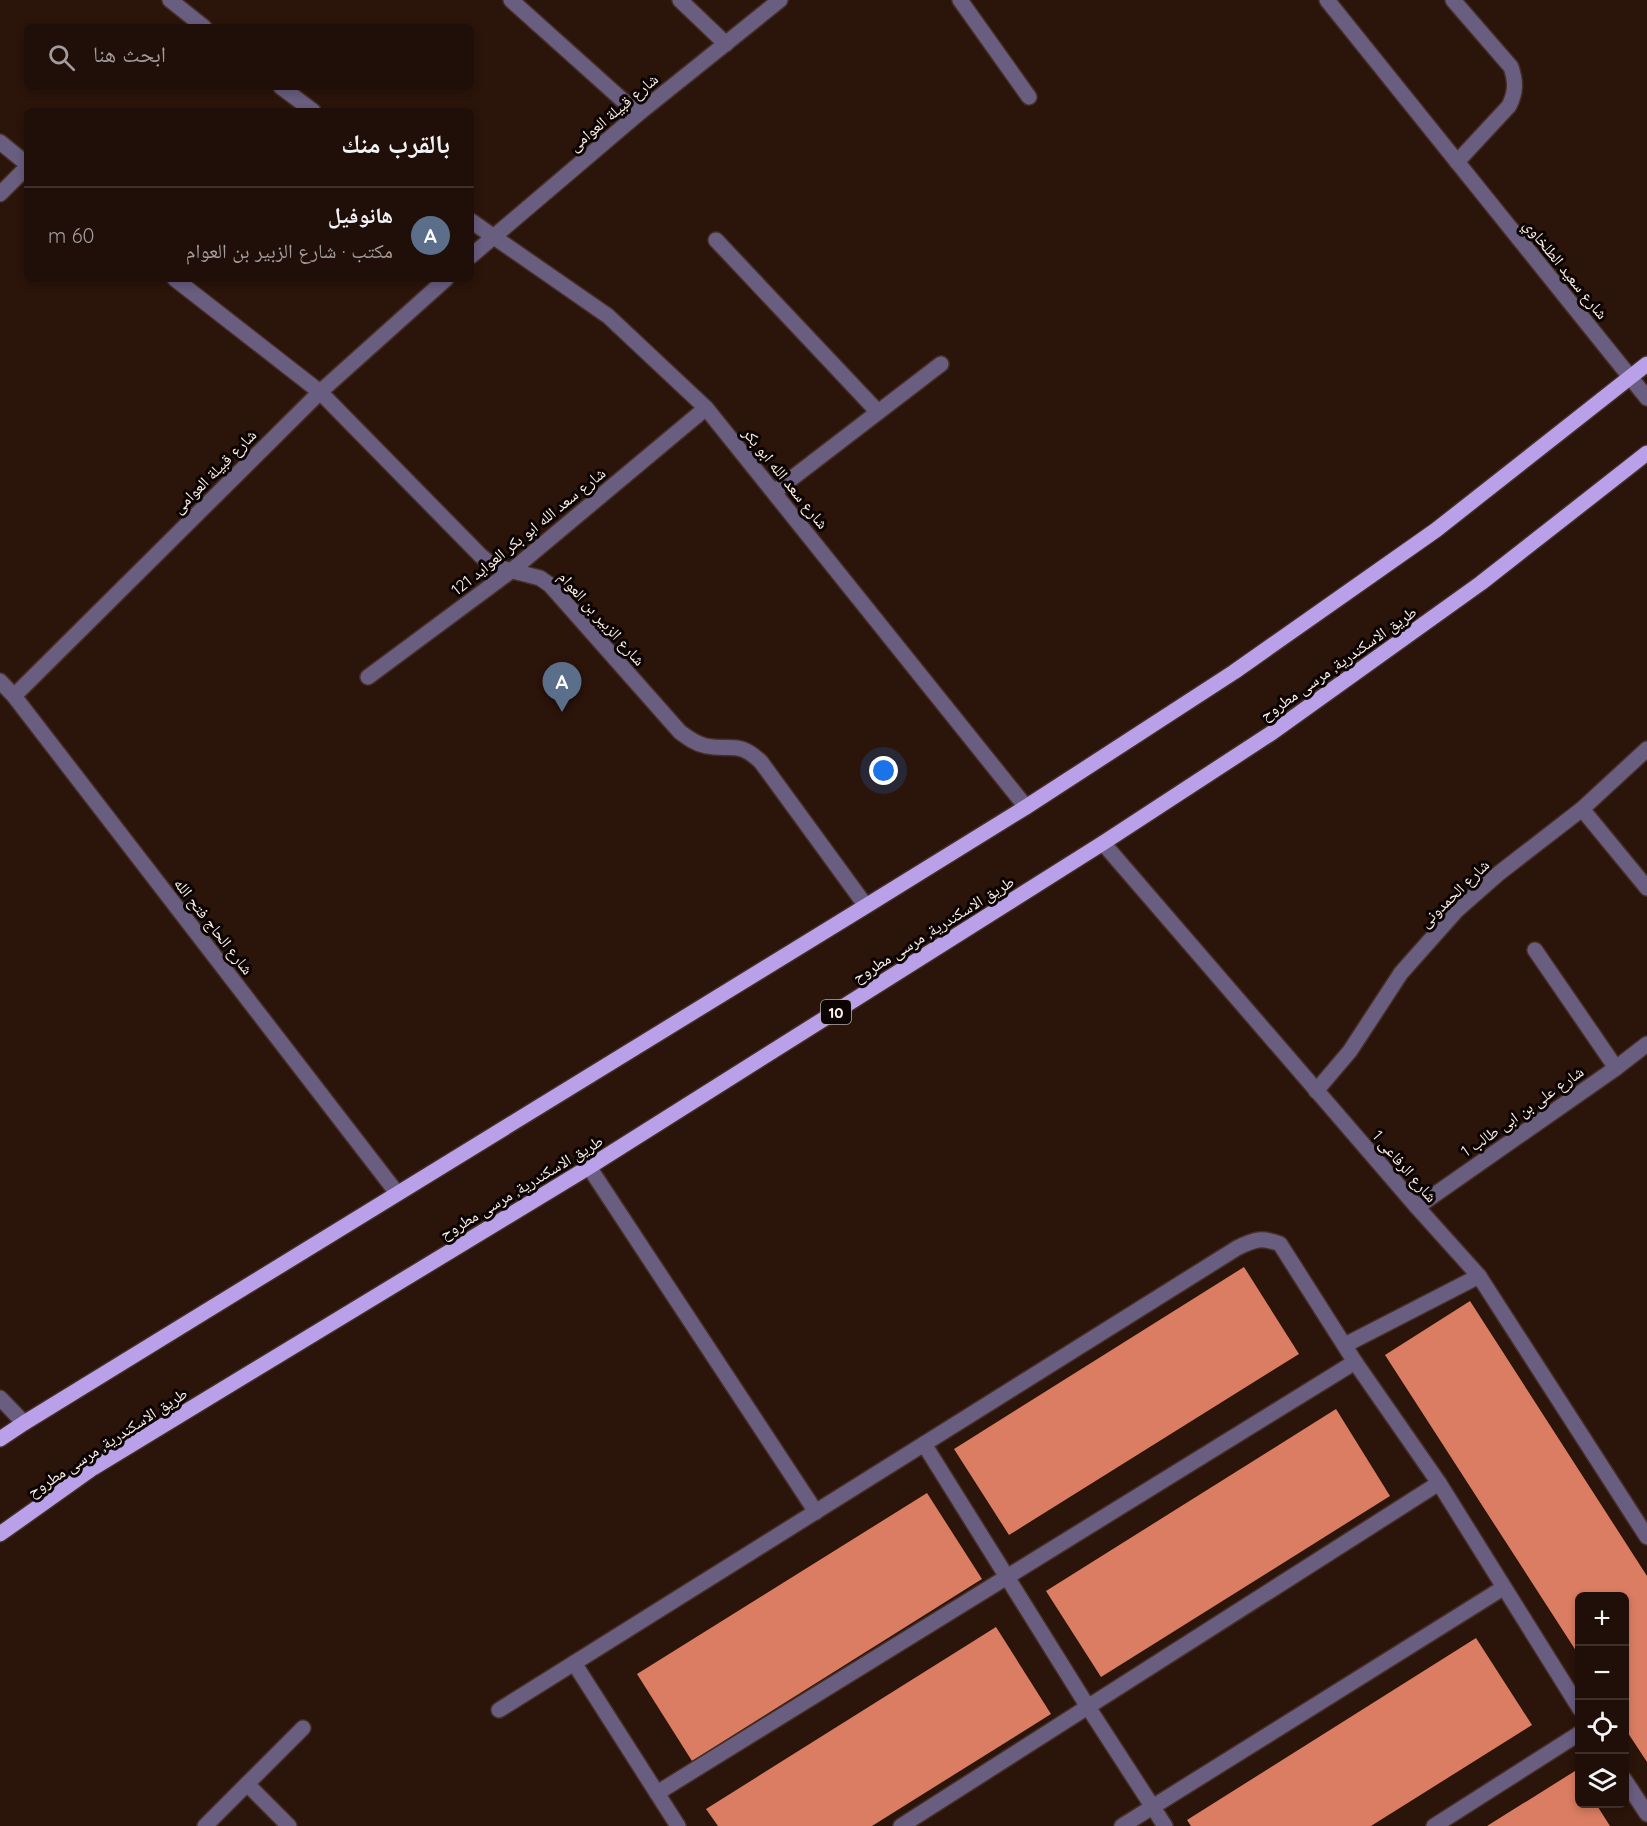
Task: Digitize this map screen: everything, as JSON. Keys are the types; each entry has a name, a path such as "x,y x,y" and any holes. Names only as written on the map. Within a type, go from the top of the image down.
{"main road":[{"path":"0,1439 1026,807 1234,672 1436,530 1647,364"},
{"name":"طريق الاسكندرية, مرسى مطروح","path":"0,1534 93,1468 589,1167 1103,843 1273,732 1481,583 1647,453"}],"street":[{"path":"170,0 200,24"},
{"path":"511,0 638,114"},
{"path":"680,0 726,44"},
{"name":"شارع قبيلة العوامى","path":"474,253 638,114 780,0"},
{"path":"960,0 1029,98"},
{"name":"شارع سعيد الطلخاوي","path":"1327,0 1647,398"},
{"path":"1453,0 1511,67 1516,87 1514,98 1509,106 1457,162"},
{"path":"285,90 309,108"},
{"path":"0,142 24,162"},
{"path":"0,194 24,168"},
{"name":"شارع سعد الله ابو بكر","path":"474,223 608,316 706,408 1026,807"},
{"path":"716,240 878,412"},
{"name":"شارع الزبير بن العوام","path":"179,282 320,392 493,566 540,578 550,585 680,732 703,745 742,748 757,758 866,906"},
{"name":"شارع قبيلة العوامى","path":"14,696 320,392 443,282"},
{"path":"774,492 941,364"},
{"name":"شارع سعد الله ابو بكر العوايد 121","path":"368,677 511,571 706,408"},
{"name":"شارع الحاج فتح الله","path":"0,681 14,696 397,1193"},
{"name":"شارع الحمدونى","path":"1316,1091 1350,1051 1401,973 1457,910 1498,874 1582,809 1647,749"},
{"path":"1582,809 1647,888"},
{"name":"شارع الرفاعى 1","path":"1103,843 1416,1207 1479,1276 1647,1537"},
{"path":"1535,950 1616,1068"},
{"name":"شارع على بن ابى طالب 1","path":"1416,1207 1647,1044"},
{"path":"589,1167 816,1512"},
{"path":"499,1710 1237,1248 1253,1240 1267,1239 1280,1244 1355,1362 1439,1483 1575,1701"},
{"path":"1345,1345 1479,1276"},
{"path":"657,1793 1355,1362"},
{"path":"0,1398 24,1423"},
{"path":"924,1444 1165,1826"},
{"path":"901,1826 1439,1483"},
{"path":"1122,1826 1503,1588"},
{"path":"574,1663 678,1826"},
{"path":"205,1826 303,1728"},
{"path":"1434,1826 1575,1736"},
{"path":"247,1784 289,1826"},
{"path":"1629,1787 1647,1814"}],"building":[{"path":"1244,1267 1299,1354 1009,1535 954,1449"},
{"path":"1470,1301 1647,1576 1647,1762 1629,1735 1629,1592 1575,1592 1575,1649 1385,1355"},
{"path":"1336,1409 1390,1496 1101,1677 1046,1591"},
{"path":"927,1493 982,1579 692,1761 637,1674"},
{"path":"996,1627 1051,1714 872,1826 718,1826 706,1809"},
{"path":"1476,1638 1532,1725 1371,1826 1191,1826 1187,1820"},
{"path":"1575,1771 1575,1808 1599,1808 1610,1826 1487,1826"}],"place":[{"name":"هانوفيل","path":"562,712"}]}
